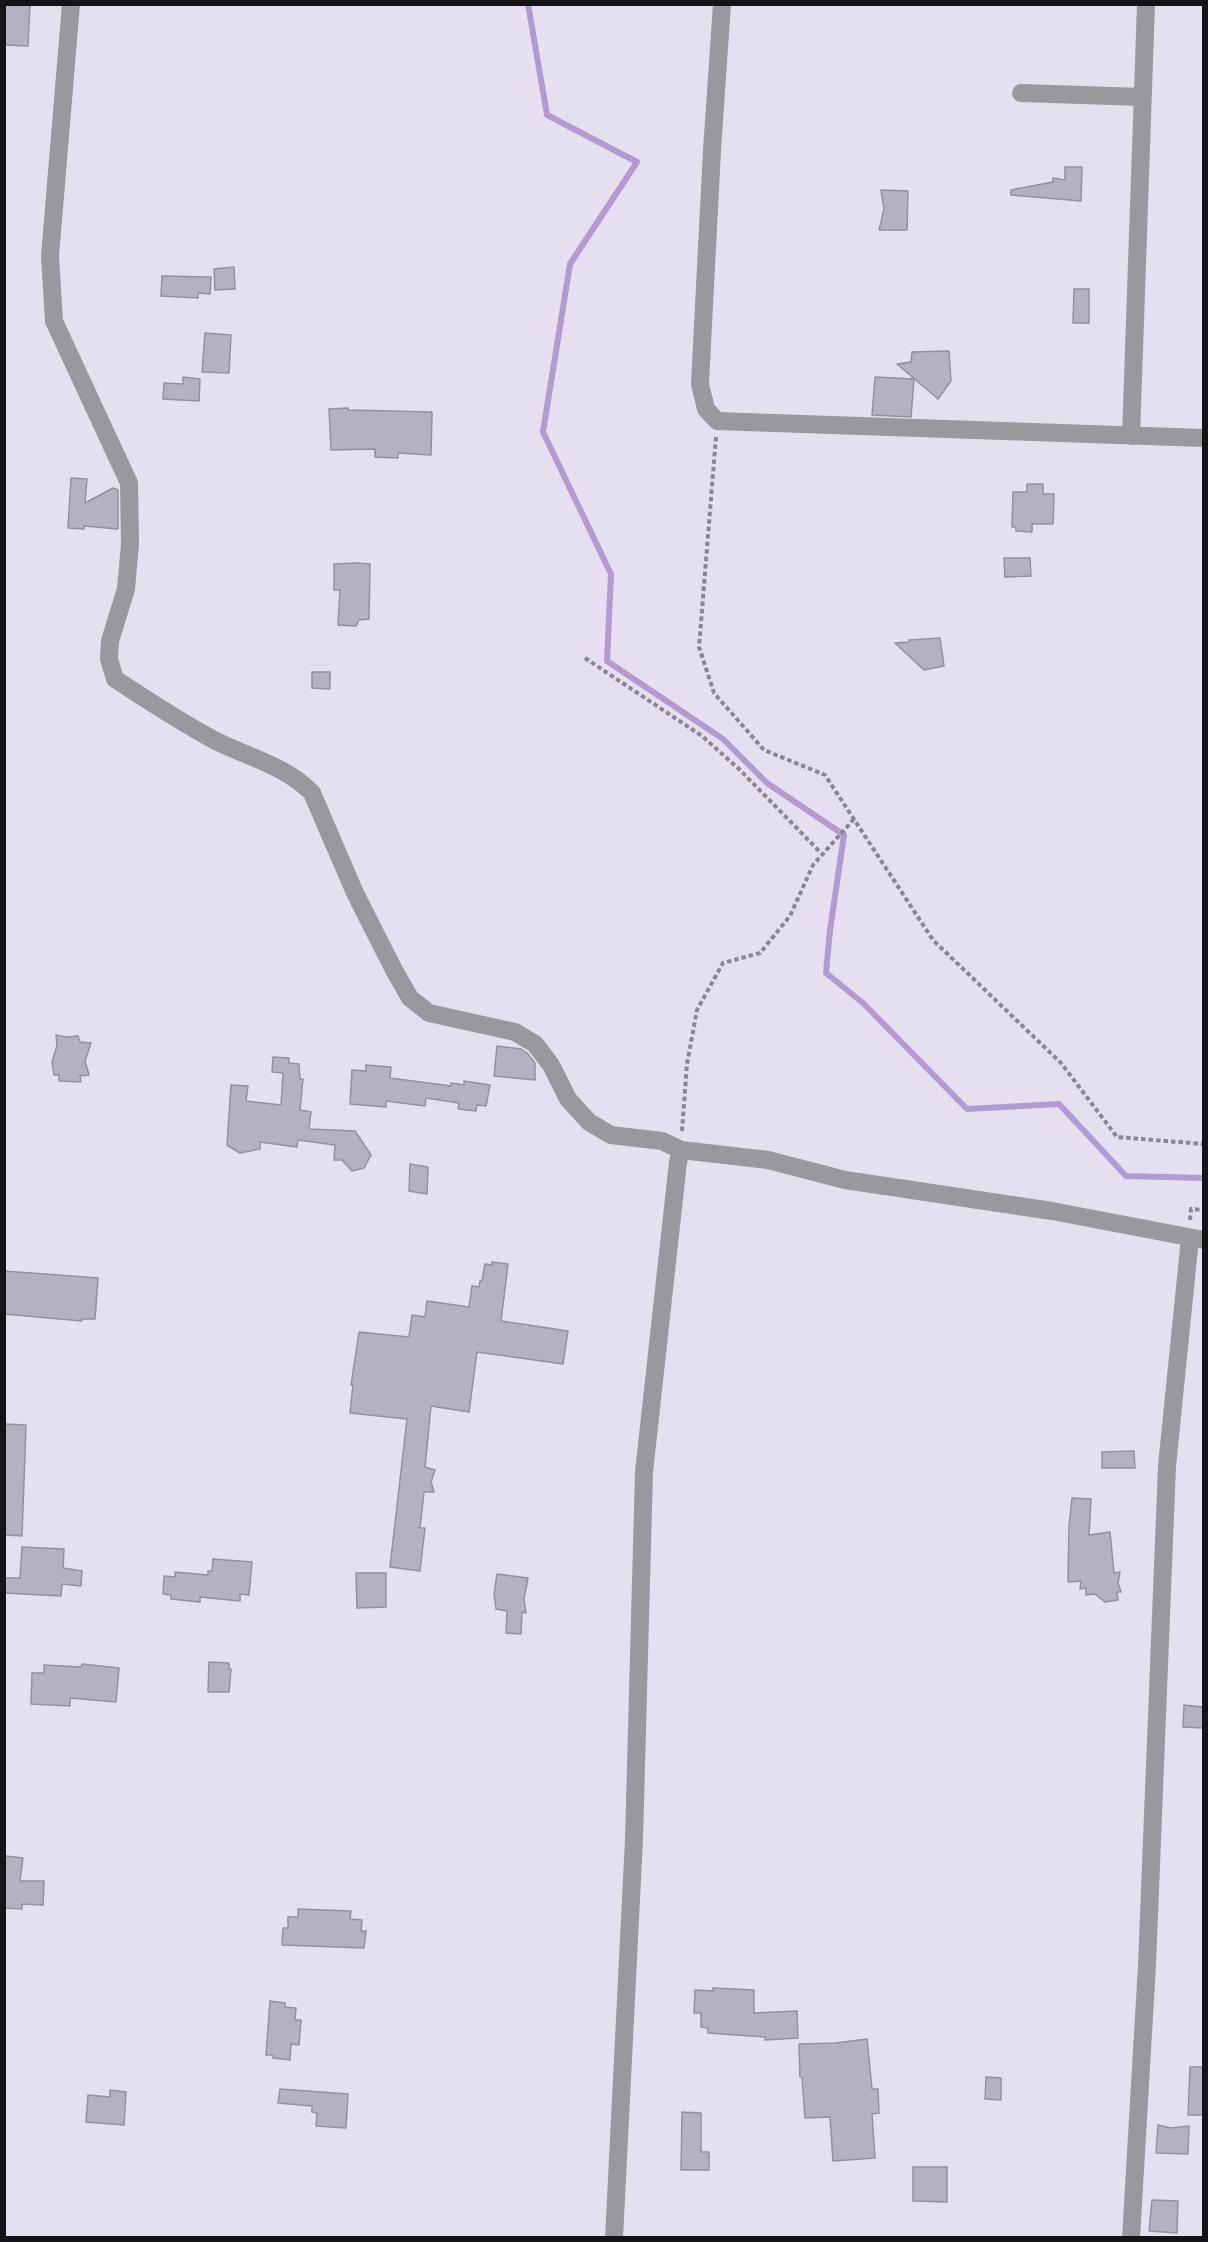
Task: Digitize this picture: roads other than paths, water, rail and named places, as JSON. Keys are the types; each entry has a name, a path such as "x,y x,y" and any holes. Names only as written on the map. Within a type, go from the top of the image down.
{"street":[{"path":"71,4 51,266 54,321 129,483 130,544 126,588 110,641 109,659 115,679 215,741 279,768 304,784 312,793 355,893 410,998 429,1013 515,1032 535,1044 551,1065 568,1100 589,1122 611,1135 662,1142 681,1150 768,1160 846,1180 1052,1211 1196,1239 1167,1466 1147,1965 1131,2238"},
{"path":"722,4 700,384 706,409 717,421 1203,438"},
{"path":"1131,436 1146,4"},
{"path":"1021,93 1142,97"},
{"path":"614,2238 634,1839 644,1472 681,1150"}],"waterway":[{"path":"528,4 547,115 637,162 570,264 543,432 611,574 607,661 723,739 767,783 844,835 826,973 863,1003 967,1109 1059,1104 1126,1176 1204,1178"}]}
